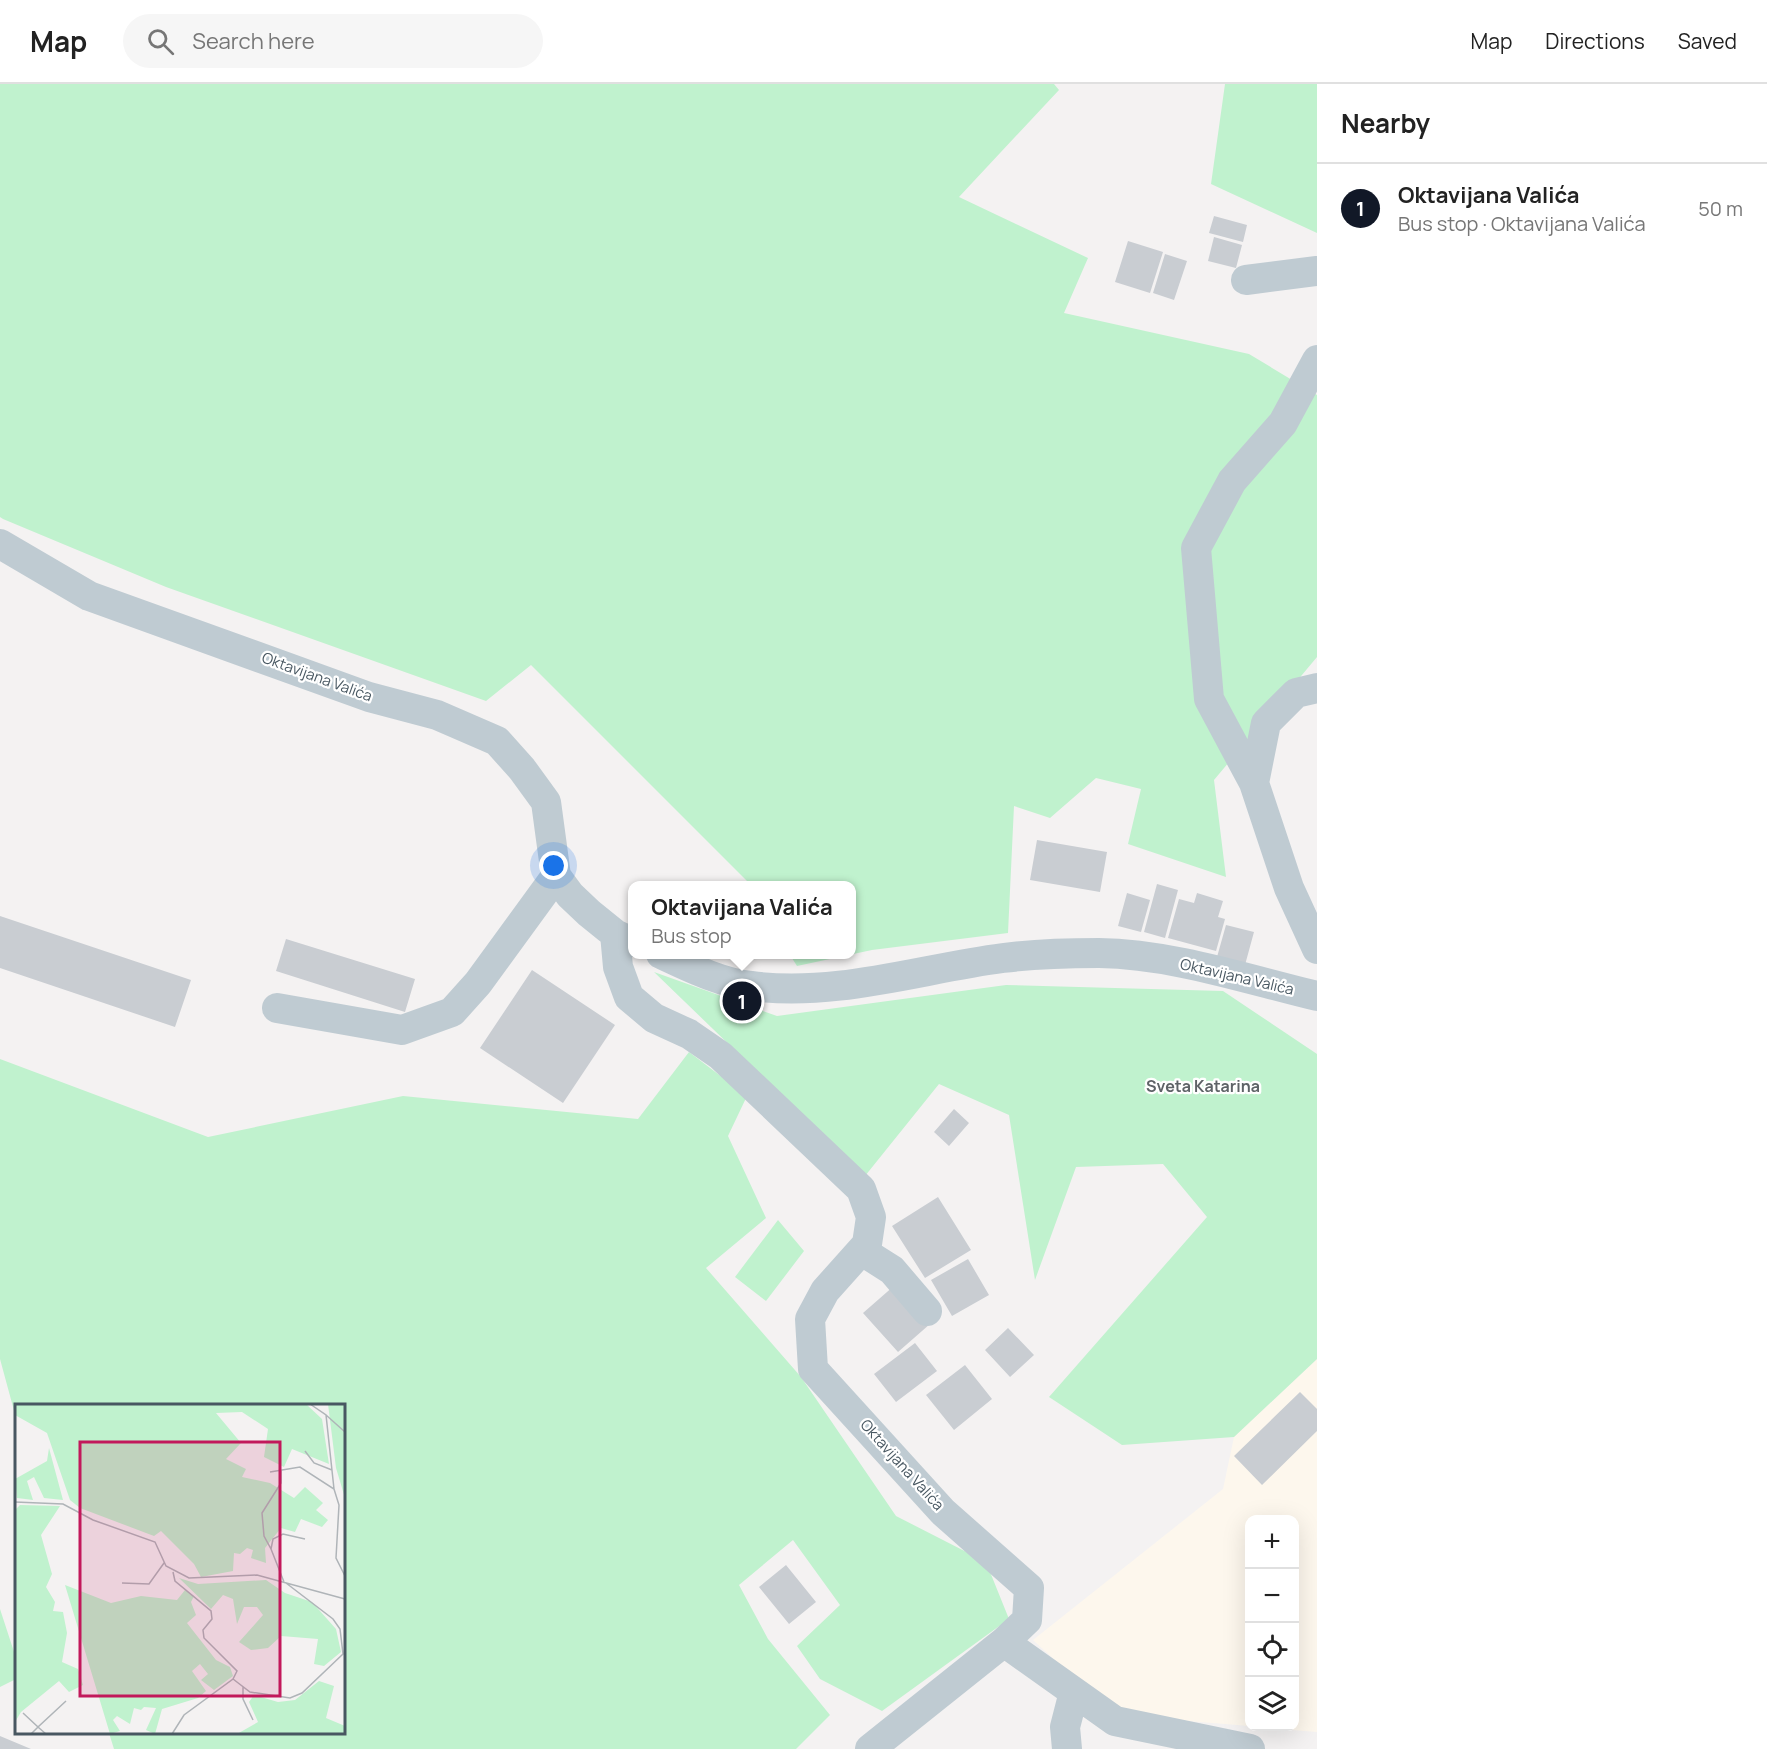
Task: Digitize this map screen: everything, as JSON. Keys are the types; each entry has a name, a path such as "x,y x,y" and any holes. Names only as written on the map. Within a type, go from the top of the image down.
{"street":[{"path":"1246,280 1317,271"},
{"path":"1317,360 1283,423 1232,481 1196,548 1209,699 1254,783 1289,888 1317,949"},
{"name":"Oktavijana Valića","path":"0,544 89,596 369,697 437,715 497,741 522,769 546,802 556,876 570,895 624,938 618,968 629,997 654,1018 690,1034 721,1056 861,1189 871,1217 867,1244 825,1292 810,1319 813,1368 943,1512 1029,1588 1027,1620 1004,1642 870,1749"},
{"path":"1254,783 1266,723 1296,693 1317,688"},
{"path":"277,1008 402,1030 452,1012 478,983 556,876"},
{"name":"Oktavijana Valića","path":"674,959 716,977 749,986 791,989 831,988 1005,957 1100,953 1162,959 1317,996"},
{"path":"862,1251 892,1270 927,1311"},
{"path":"1004,1642 1115,1721 1250,1749"},
{"path":"1067,1749 1065,1727 1074,1692"}],"shaded area":[{"path":"1317,1359 1317,1732 1299,1731 1299,1515 1245,1515 1245,1726 1115,1715 1033,1640 1223,1489 1234,1437"}],"green space":[{"path":"0,84 1054,84 1059,90 959,197 1088,258 1064,313 1249,354 1317,395 1317,657 1214,780 1226,877 1128,844 1141,789 1096,778 1050,818 1014,806 1008,933 856,953 856,881 747,881 531,665 486,701 166,587 0,517"},
{"path":"1225,84 1317,84 1317,233 1211,184"},
{"path":"793,959 830,959 797,966"},
{"path":"654,972 777,1016 1006,985 1223,991 1317,1054 1317,1359 1234,1437 1122,1445 1049,1397 1207,1217 1163,1164 1076,1167 1035,1280 1009,1115 939,1084 865,1176"},
{"path":"689,1052 747,1096 728,1136 766,1218 706,1268 801,1377 896,1516 986,1562 1009,1619 882,1711 820,1679 797,1646 840,1605 793,1540 739,1585 768,1639 830,1715 796,1749 114,1749 109,1734 345,1734 345,1404 15,1404 15,1414 0,1359 0,1059 208,1137 403,1096 638,1119"},
{"path":"778,1220 804,1251 766,1301 735,1277"},
{"path":"0,1609 15,1655 15,1680 0,1687"}],"building":[{"path":"1214,216 1247,225 1243,242 1209,233"},
{"path":"1214,237 1242,245 1236,268 1208,261"},
{"path":"1128,241 1163,252 1150,293 1115,282"},
{"path":"1165,254 1187,261 1174,300 1153,293"},
{"path":"1037,840 1107,852 1100,892 1030,880"},
{"path":"1157,884 1178,890 1165,938 1144,932"},
{"path":"1127,893 1150,900 1141,932 1118,926"},
{"path":"1197,893 1223,901 1218,917 1225,919 1216,951 1168,938 1179,899 1194,903"},
{"path":"0,916 191,980 175,1027 0,968"},
{"path":"1226,925 1254,932 1245,965 1217,957"},
{"path":"286,939 415,979 405,1012 276,971"},
{"path":"532,970 615,1025 563,1103 480,1048"},
{"path":"954,1109 969,1123 949,1146 934,1132"},
{"path":"938,1197 971,1250 925,1278 892,1226"},
{"path":"968,1259 989,1295 952,1316 931,1280"},
{"path":"895,1285 930,1324 898,1352 863,1313"},
{"path":"1008,1328 1034,1355 1010,1377 985,1350"},
{"path":"915,1343 937,1371 896,1402 874,1374"},
{"path":"965,1365 992,1399 954,1430 926,1395"},
{"path":"1300,1392 1317,1409 1317,1431 1262,1485 1234,1456"},
{"path":"786,1565 816,1602 789,1624 759,1587"},
{"path":"0,1736 31,1749 0,1749"}],"place":[{"name":"Oktavijana Valića","path":"742,1001"}],"district":[{"name":"Sveta Katarina","path":"1203,1086"}]}
